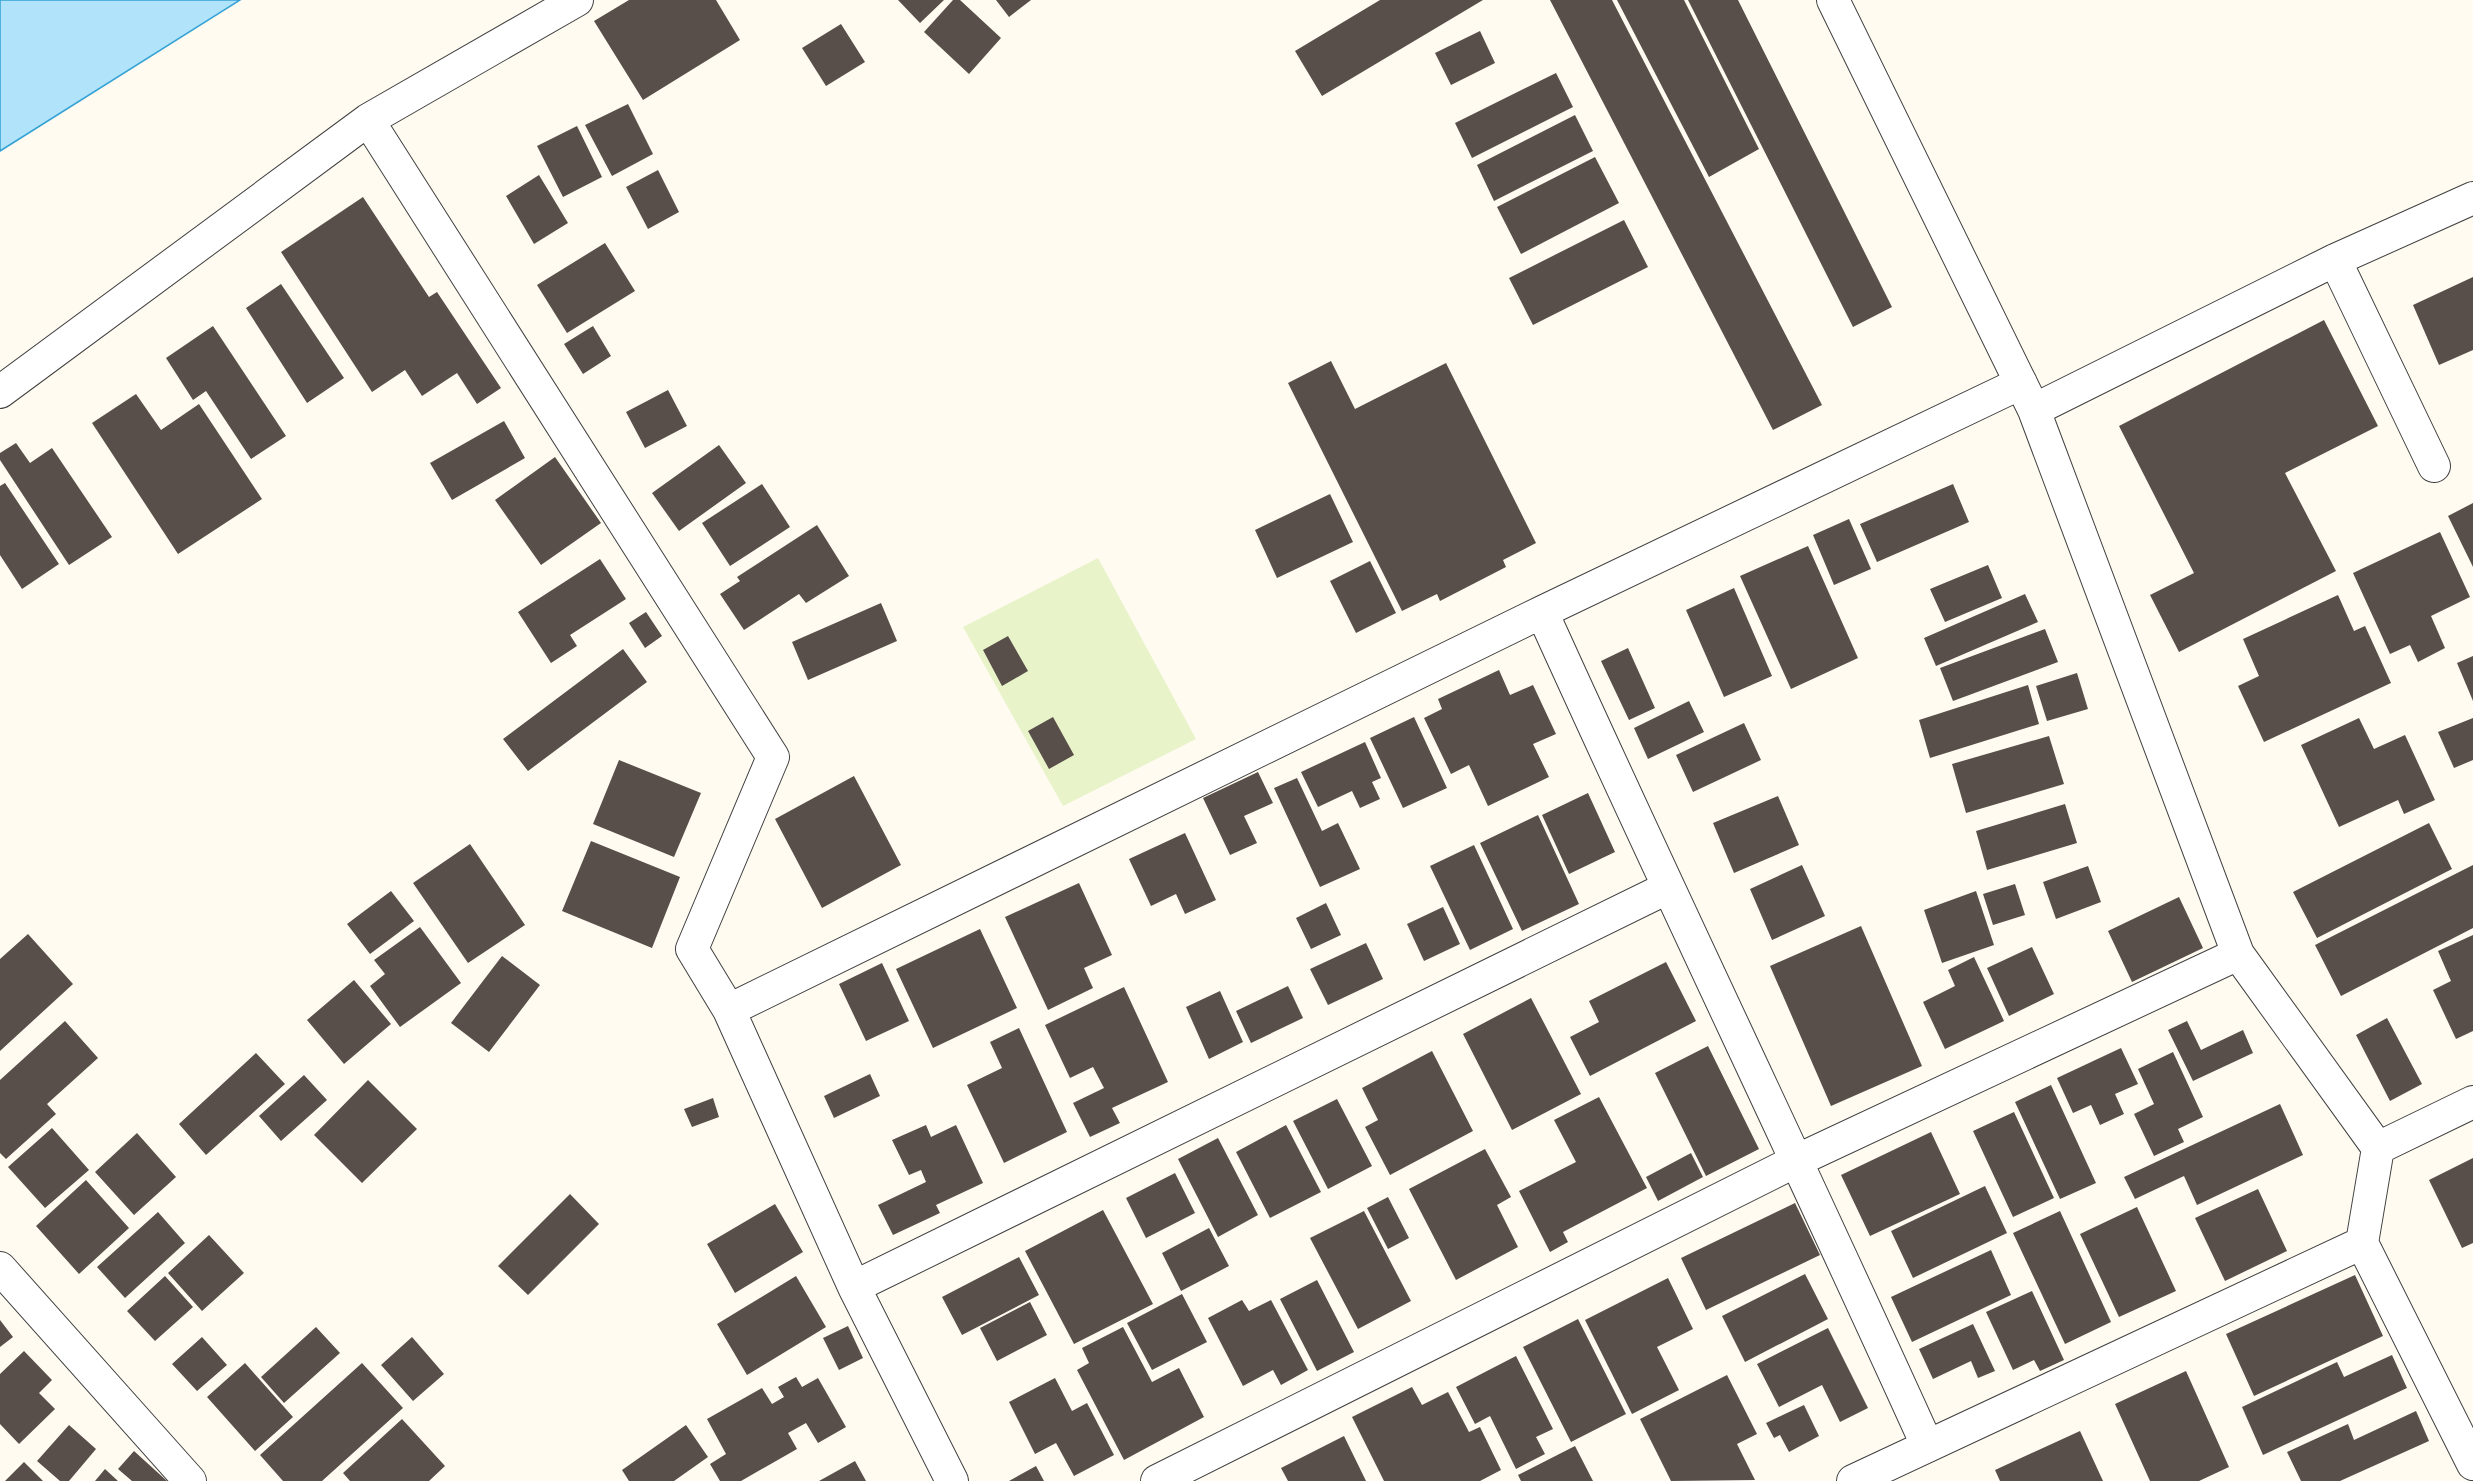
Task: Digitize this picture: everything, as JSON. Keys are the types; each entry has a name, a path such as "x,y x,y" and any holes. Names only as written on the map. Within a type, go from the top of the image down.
{"street":[{"path":"0,392 368,120 577,0"},
{"path":"1833,0 2028,396 2238,954 2378,1148 2362,1243 2473,1464"},
{"path":"368,120 773,757 692,949 729,1010 854,1287 952,1481"},
{"path":"729,1010 1542,612 2473,198"},
{"path":"2335,260 2434,466"},
{"path":"1542,612 1666,888 1798,1160 1927,1445"},
{"path":"854,1287 1666,888"},
{"path":"1157,1481 1798,1160 2238,954"},
{"path":"2378,1148 2473,1102"},
{"path":"1853,1481 2362,1243"},
{"path":"0,1268 190,1481"}],"green space":[{"path":"1098,558 1196,739 1063,806 963,627"}],"water":[{"path":"0,0 240,0 0,151"}],"building":[{"path":"629,0 716,0 740,40 643,100 594,21"},
{"path":"898,0 944,0 920,23"},
{"path":"953,0 960,0 1001,38 969,74 924,32"},
{"path":"996,0 1031,0 1009,17"},
{"path":"1380,0 1483,0 1322,96 1295,51"},
{"path":"1550,0 1612,0 1822,405 1773,430"},
{"path":"1617,0 1684,0 1759,149 1709,177"},
{"path":"1688,0 1738,0 1892,307 1853,327"},
{"path":"841,24 865,62 826,86 802,48"},
{"path":"1480,31 1495,63 1451,85 1435,53"},
{"path":"1556,73 1573,107 1472,158 1455,123"},
{"path":"628,104 653,154 612,176 585,125"},
{"path":"1575,115 1593,151 1494,201 1477,165"},
{"path":"577,126 602,177 563,197 537,146"},
{"path":"1595,157 1619,203 1521,254 1497,207"},
{"path":"658,170 679,212 648,229 626,187"},
{"path":"539,175 568,223 534,244 506,196"},
{"path":"363,197 429,297 437,292 501,388 477,404 457,373 422,396 405,370 372,392 281,252"},
{"path":"1624,220 1648,267 1533,325 1509,278"},
{"path":"605,243 635,291 567,333 537,285"},
{"path":"2473,277 2473,350 2439,365 2413,305"},
{"path":"281,284 344,378 307,403 246,308"},
{"path":"2324,320 2378,426 2285,473 2336,571 2179,652 2150,595 2194,573 2119,426"},
{"path":"213,326 286,436 251,459 206,391 193,400 166,358"},
{"path":"593,326 611,356 583,374 564,344"},
{"path":"1331,361 1355,409 1446,363 1536,543 1503,560 1506,567 1440,601 1437,594 1402,611 1288,383"},
{"path":"668,390 687,426 645,448 626,412"},
{"path":"136,394 161,430 199,404 262,499 178,554 92,423"},
{"path":"504,421 525,458 452,500 430,463"},
{"path":"16,443 30,463 52,448 112,537 69,565 0,460 0,453"},
{"path":"719,445 746,483 679,531 652,493"},
{"path":"555,457 601,523 541,565 495,500"},
{"path":"5,483 59,564 22,589 0,555 0,486"},
{"path":"762,484 790,527 730,566 702,523"},
{"path":"1953,484 1969,522 1877,562 1860,524"},
{"path":"1330,494 1353,542 1277,578 1255,530"},
{"path":"2473,503 2473,567 2448,516"},
{"path":"1849,519 1871,569 1834,585 1813,535"},
{"path":"817,525 849,576 806,603 799,594 744,630 720,594 740,581 737,577"},
{"path":"2440,532 2470,597 2431,616 2445,648 2418,662 2410,645 2390,654 2353,573"},
{"path":"1808,546 1858,658 1791,689 1740,576"},
{"path":"600,559 626,599 570,635 577,646 551,663 518,612"},
{"path":"1370,561 1396,613 1356,633 1330,581"},
{"path":"1988,565 2002,598 1945,622 1930,589"},
{"path":"1734,588 1772,676 1724,697 1686,610"},
{"path":"2025,594 2038,622 1936,666 1924,638"},
{"path":"2338,595 2354,631 2365,626 2391,683 2264,742 2238,686 2259,676 2243,639"},
{"path":"881,603 897,641 808,680 792,642"},
{"path":"646,612 662,636 645,648 629,623"},
{"path":"2045,629 2058,662 1953,701 1940,668"},
{"path":"1008,636 1028,671 1002,686 983,650"},
{"path":"1628,648 1655,708 1629,720 1601,661"},
{"path":"623,649 647,682 528,771 503,739"},
{"path":"2473,656 2473,701 2457,663"},
{"path":"1499,670 1510,695 1533,685 1556,734 1533,744 1549,777 1488,806 1469,765 1451,774 1424,718 1442,709 1438,699"},
{"path":"2077,673 2088,709 2047,721 2036,686"},
{"path":"2028,685 2039,724 1930,758 1919,720"},
{"path":"1689,701 1704,732 1648,759 1634,728"},
{"path":"1053,717 1074,755 1049,769 1028,731"},
{"path":"1414,717 1447,788 1403,808 1370,738"},
{"path":"2359,718 2374,749 2405,735 2435,800 2404,814 2398,800 2339,827 2301,745"},
{"path":"2473,718 2473,760 2454,768 2438,732"},
{"path":"1744,723 1761,760 1693,792 1676,755"},
{"path":"2049,736 2064,784 1966,813 1952,764"},
{"path":"1365,742 1381,778 1372,782 1380,799 1360,808 1352,791 1318,807 1301,772"},
{"path":"619,760 701,793 674,857 593,824"},
{"path":"1258,772 1273,803 1244,816 1257,843 1230,855 1203,798"},
{"path":"854,776 901,865 822,908 775,819"},
{"path":"1297,778 1322,831 1338,823 1360,869 1320,887 1274,788"},
{"path":"1588,793 1615,852 1569,874 1542,815"},
{"path":"1778,796 1799,845 1734,873 1713,823"},
{"path":"2065,804 2077,843 1987,870 1976,831"},
{"path":"1538,815 1579,904 1522,931 1480,843"},
{"path":"2429,823 2452,869 2317,938 2293,892"},
{"path":"1185,833 1216,900 1185,914 1176,894 1151,906 1129,859"},
{"path":"591,841 680,877 652,948 562,911"},
{"path":"470,844 525,925 468,963 413,883"},
{"path":"1474,845 1513,929 1470,950 1430,866"},
{"path":"1802,865 1825,916 1772,940 1750,889"},
{"path":"2473,865 2473,928 2341,996 2315,945"},
{"path":"2088,866 2101,902 2056,919 2043,882"},
{"path":"1079,883 1112,955 1084,968 1093,988 1048,1010 1005,917"},
{"path":"2015,884 2025,915 1993,925 1983,894"},
{"path":"391,891 414,921 370,954 347,924"},
{"path":"1976,891 1994,945 1942,963 1924,910"},
{"path":"2179,897 2203,948 2132,982 2108,931"},
{"path":"1326,903 1341,935 1311,949 1296,918"},
{"path":"1443,907 1460,944 1424,961 1407,924"},
{"path":"1861,926 1922,1066 1831,1106 1770,966"},
{"path":"420,927 461,983 400,1027 370,986 385,974 374,960"},
{"path":"980,929 1017,1008 933,1048 896,969"},
{"path":"28,934 73,984 0,1051 0,959"},
{"path":"2473,935 2473,1031 2456,1039 2433,990 2451,981 2438,951"},
{"path":"1366,943 1383,979 1328,1005 1310,969"},
{"path":"2032,947 2054,994 2009,1016 1987,968"},
{"path":"502,956 540,985 489,1052 451,1023"},
{"path":"1974,957 2004,1021 1945,1049 1923,1002 1955,986 1948,970"},
{"path":"1666,962 1696,1021 1590,1076 1570,1037 1599,1022 1589,1001"},
{"path":"882,963 909,1021 866,1041 839,984"},
{"path":"354,980 391,1024 344,1064 307,1020"},
{"path":"1288,986 1303,1018 1251,1043 1236,1011"},
{"path":"1124,987 1168,1082 1112,1108 1120,1123 1090,1137 1073,1103 1104,1088 1093,1067 1070,1078 1045,1025"},
{"path":"1220,991 1243,1042 1209,1059 1186,1007"},
{"path":"1531,998 1581,1094 1512,1130 1463,1034"},
{"path":"2387,1018 2422,1084 2390,1101 2356,1035"},
{"path":"65,1021 98,1058 47,1104 56,1114 6,1159 0,1153 0,1080"},
{"path":"2187,1021 2201,1050 2243,1030 2253,1053 2193,1081 2168,1030"},
{"path":"1019,1028 1067,1132 1004,1163 967,1085 1002,1068 990,1042"},
{"path":"1708,1046 1759,1149 1706,1176 1655,1073"},
{"path":"2121,1048 2138,1084 2115,1094 2124,1114 2100,1125 2091,1105 2073,1113 2057,1078"},
{"path":"1432,1051 1473,1131 1390,1175 1365,1127 1378,1120 1362,1088"},
{"path":"2173,1052 2203,1117 2178,1129 2184,1142 2154,1156 2134,1114 2154,1104 2138,1069"},
{"path":"256,1053 285,1084 206,1155 179,1124"},
{"path":"870,1074 880,1096 834,1118 824,1096"},
{"path":"304,1075 327,1100 281,1141 259,1116"},
{"path":"368,1080 417,1129 362,1183 314,1135"},
{"path":"2051,1085 2096,1183 2060,1199 2015,1102"},
{"path":"1599,1097 1647,1188 1563,1232 1568,1242 1550,1252 1519,1191 1576,1162 1554,1120"},
{"path":"713,1098 719,1117 692,1127 684,1109"},
{"path":"1337,1099 1372,1166 1328,1189 1293,1121"},
{"path":"2280,1104 2303,1155 2197,1205 2184,1176 2135,1199 2124,1177"},
{"path":"2014,1112 2054,1198 2013,1217 1973,1131"},
{"path":"926,1125 931,1137 956,1125 983,1183 936,1205 940,1213 893,1235 878,1205 926,1182 921,1170 909,1175 892,1140"},
{"path":"1286,1125 1321,1192 1270,1218 1236,1152"},
{"path":"52,1128 89,1170 45,1208 8,1167"},
{"path":"1931,1132 1960,1194 1870,1236 1841,1175"},
{"path":"137,1133 176,1177 134,1215 95,1172"},
{"path":"1218,1138 1258,1215 1218,1237 1178,1159"},
{"path":"1485,1149 1511,1197 1497,1205 1518,1247 1456,1280 1409,1189"},
{"path":"1691,1153 1703,1177 1658,1201 1646,1177"},
{"path":"2473,1158 2473,1243 2462,1248 2429,1180"},
{"path":"1175,1173 1195,1213 1146,1238 1126,1198"},
{"path":"86,1180 129,1228 79,1274 36,1226"},
{"path":"1985,1186 2007,1233 1913,1278 1891,1231"},
{"path":"2258,1189 2287,1251 2225,1281 2195,1218"},
{"path":"570,1194 599,1224 528,1295 498,1266"},
{"path":"1388,1197 1409,1238 1388,1249 1367,1208"},
{"path":"1795,1203 1820,1255 1706,1310 1681,1258"},
{"path":"775,1204 803,1252 735,1293 707,1244"},
{"path":"2137,1207 2176,1291 2119,1317 2080,1234"},
{"path":"1103,1210 1153,1304 1074,1344 1025,1251"},
{"path":"1364,1211 1411,1301 1358,1329 1310,1238"},
{"path":"2060,1211 2111,1322 2065,1344 2013,1233"},
{"path":"158,1212 185,1243 125,1298 97,1267"},
{"path":"1209,1228 1229,1266 1181,1291 1162,1253"},
{"path":"209,1235 244,1273 202,1311 168,1273"},
{"path":"1991,1250 2011,1295 1912,1342 1891,1297"},
{"path":"1019,1257 1039,1295 962,1335 942,1297"},
{"path":"1805,1274 1828,1319 1745,1362 1722,1316"},
{"path":"2355,1275 2383,1336 2254,1396 2226,1334"},
{"path":"165,1276 193,1307 155,1341 127,1311"},
{"path":"796,1276 826,1327 747,1375 717,1324"},
{"path":"1668,1278 1693,1329 1657,1347 1679,1390 1632,1414 1585,1320"},
{"path":"1317,1280 1354,1352 1317,1371 1280,1299"},
{"path":"2032,1291 2064,1360 2040,1371 2034,1360 2013,1370 1986,1312"},
{"path":"1182,1294 1207,1342 1152,1370 1127,1323"},
{"path":"1242,1300 1249,1311 1271,1300 1308,1370 1281,1385 1273,1370 1243,1386 1208,1318"},
{"path":"1030,1302 1047,1335 997,1361 980,1328"},
{"path":"1578,1319 1626,1414 1571,1442 1523,1347"},
{"path":"0,1320 13,1337 0,1347"},
{"path":"1973,1324 1995,1371 1978,1378 1971,1361 1933,1379 1919,1349"},
{"path":"848,1326 863,1358 839,1370 823,1338"},
{"path":"316,1327 340,1353 284,1403 261,1377"},
{"path":"1123,1327 1152,1382 1179,1368 1204,1417 1124,1460 1077,1370 1089,1363 1082,1348"},
{"path":"1828,1328 1868,1408 1840,1422 1822,1385 1779,1407 1757,1364"},
{"path":"202,1337 227,1365 197,1391 172,1364"},
{"path":"412,1337 444,1374 413,1401 381,1365"},
{"path":"24,1351 52,1380 39,1393 55,1409 19,1444 0,1424 0,1374"},
{"path":"2392,1355 2407,1388 2263,1455 2242,1407 2337,1362 2344,1377"},
{"path":"1516,1356 1553,1429 1536,1437 1545,1454 1516,1469 1490,1416 1475,1424 1456,1387"},
{"path":"245,1363 293,1417 255,1451 207,1397"},
{"path":"362,1363 403,1408 322,1481 283,1481 260,1455"},
{"path":"2186,1371 2229,1467 2199,1481 2150,1481 2115,1404"},
{"path":"1727,1375 1757,1434 1737,1444 1755,1480 1671,1481 1640,1419"},
{"path":"796,1377 802,1387 818,1378 846,1427 818,1443 806,1423 788,1433 797,1449 741,1481 720,1481 710,1464 726,1454 707,1419 762,1388 772,1404 784,1397 778,1387"},
{"path":"1055,1378 1072,1411 1087,1403 1114,1455 1074,1476 1056,1443 1035,1454 1009,1402"},
{"path":"1412,1387 1422,1405 1448,1392 1469,1432 1480,1427 1501,1470 1480,1481 1384,1481 1352,1417"},
{"path":"1804,1405 1819,1436 1789,1452 1780,1435 1774,1438 1766,1423"},
{"path":"2416,1411 2429,1441 2340,1481 2301,1481 2287,1452 2348,1424 2354,1440"},
{"path":"402,1419 445,1466 429,1481 350,1481 343,1473"},
{"path":"69,1425 96,1449 69,1481 60,1481 37,1461"},
{"path":"686,1425 708,1457 674,1481 629,1481 622,1470"},
{"path":"2080,1431 2103,1481 2000,1481 1995,1470"},
{"path":"1344,1436 1366,1481 1288,1481 1281,1468"},
{"path":"1575,1446 1593,1481 1521,1481 1518,1475"},
{"path":"134,1451 167,1481 132,1481 118,1469"},
{"path":"855,1461 866,1481 819,1481"},
{"path":"24,1462 43,1481 5,1481"},
{"path":"1036,1466 1044,1481 1009,1481"},
{"path":"105,1469 118,1481 95,1481"}]}
